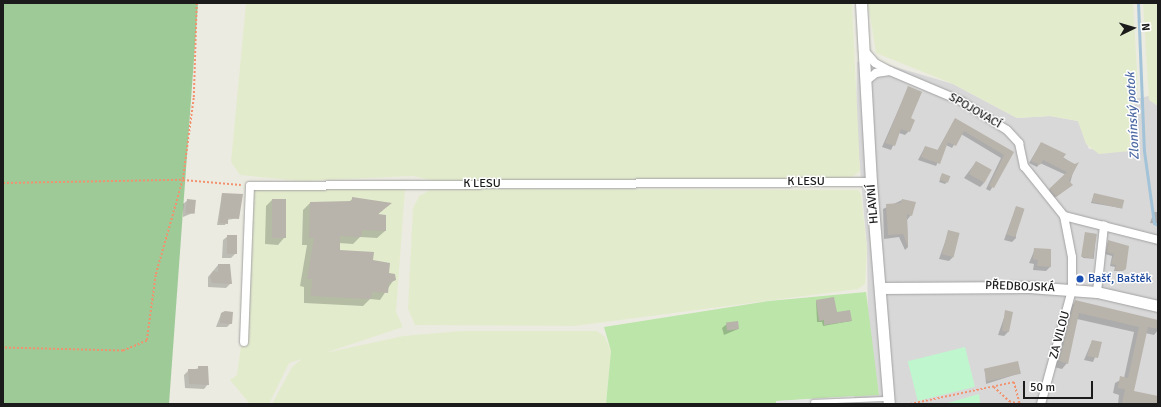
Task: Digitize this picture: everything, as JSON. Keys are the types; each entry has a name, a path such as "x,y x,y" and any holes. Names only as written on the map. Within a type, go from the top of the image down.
{"street":[{"name":"HLAVNÍ","path":"861,3 871,182 889,401"},
{"name":"SPOJOVACÍ","path":"863,49 875,63 890,71 961,101 1007,130 1019,143 1024,166 1064,216 1072,257 1072,290"},
{"path":"866,80 876,73 890,71"},
{"name":"K LESU","path":"250,186 871,182"},
{"path":"244,342 250,186"},
{"path":"1064,216 1158,240"},
{"path":"1097,292 1104,225"},
{"name":"PŘEDBOJSKÁ","path":"880,288 957,286 1072,290 1097,292 1158,306"},
{"name":"ZA VILOU","path":"1041,404 1072,290"}],"lane":[{"path":"813,402 889,401"}],"path":[{"path":"3,348 123,351 146,341 156,275 183,180 194,98 197,3"},
{"path":"3,183 183,180 250,186"},
{"path":"910,404 1014,382 1019,404 1009,402 994,387"}],"shaded area":[{"path":"857,62 882,63 953,84 1017,118 1050,116 1078,121 1089,149 1130,151 1136,135 1134,99 1149,96 1158,106 1158,404 776,404 776,401 879,395 868,327 867,248 856,124"},
{"path":"854,396 854,404 776,404 776,401"}],"green space":[{"path":"3,3 198,3 169,404 3,404"},
{"path":"246,3 852,3 860,171 852,177 793,180 435,181 413,176 301,181 240,175 231,162"},
{"path":"868,3 1133,3 1138,89 1132,102 1136,135 1130,151 1099,154 1086,144 1078,121 1050,116 1017,118 953,84 876,53"},
{"path":"1143,3 1158,3 1158,106 1149,100"},
{"path":"253,189 405,189 396,312 403,327 325,353 403,336 461,331 597,331 605,337 611,351 606,404 272,404 292,367 302,359 289,363 269,404 250,404 230,380 237,375 241,346 248,344"},
{"path":"430,190 858,190 861,194 867,248 865,284 858,289 574,326 415,325 408,309 413,208 419,196"},
{"path":"866,292 879,395 777,401 776,404 606,404 611,351 604,327 769,301"},
{"path":"965,347 975,387 918,401 908,361"},
{"path":"979,394 980,404 944,404"}],"building":[{"path":"908,86 922,92 911,118 915,120 910,132 901,129 895,146 885,143"},
{"path":"955,118 1014,152 994,188 989,186 1004,155 964,131 956,146 948,142 940,164 921,157 925,146 938,150"},
{"path":"1041,142 1066,154 1063,158 1075,164 1079,162 1069,181 1073,185 1056,197 1049,189 1067,172 1043,160 1040,165 1031,161"},
{"path":"976,161 992,170 984,183 969,174"},
{"path":"942,173 950,176 948,183 939,180"},
{"path":"222,193 243,194 239,219 228,218 228,224 219,223"},
{"path":"1094,193 1124,200 1122,209 1092,202"},
{"path":"352,197 392,203 378,214 386,215 386,231 362,230 361,237 340,236 340,250 374,252 373,260 390,263 389,273 395,274 396,280 389,283 388,293 372,292 371,299 311,296 312,279 307,279 314,238 309,238 310,202 352,201"},
{"path":"187,199 196,200 194,214 186,213"},
{"path":"272,199 286,199 286,238 272,238"},
{"path":"902,199 916,202 912,216 907,214 908,247 903,234 888,235 886,204 901,203"},
{"path":"1016,206 1025,209 1015,237 1007,235"},
{"path":"948,230 960,233 954,257 942,254"},
{"path":"1085,232 1097,234 1093,259 1081,257"},
{"path":"227,235 237,235 237,254 227,254"},
{"path":"1108,240 1129,246 1126,269 1123,271 1115,270 1116,265 1111,264 1114,254 1107,252"},
{"path":"1034,248 1051,249 1051,267 1037,266 1038,260 1033,259"},
{"path":"218,264 230,264 232,284 212,283 210,277 213,271 218,272"},
{"path":"834,297 837,312 850,310 852,321 824,325 824,320 819,321 816,300"},
{"path":"1075,300 1158,320 1158,329 1148,327 1134,391 1158,396 1158,404 1122,404 1125,389 1118,388 1120,376 1128,378 1139,327 1079,313 1068,364 1059,361"},
{"path":"1005,310 1013,312 1009,332 1002,331"},
{"path":"225,311 233,312 232,324 220,323 221,313"},
{"path":"738,321 739,329 727,330 726,322"},
{"path":"1092,340 1102,342 1098,358 1087,356"},
{"path":"1018,361 1021,374 987,382 984,369"},
{"path":"198,366 208,366 209,385 189,384 188,369 198,369"}],"waterway":[{"name":"Zlonínský potok","path":"1138,3 1144,151 1154,223 1158,225"}],"place":[{"name":"Bašť, Baštěk","path":"1080,279"}]}
